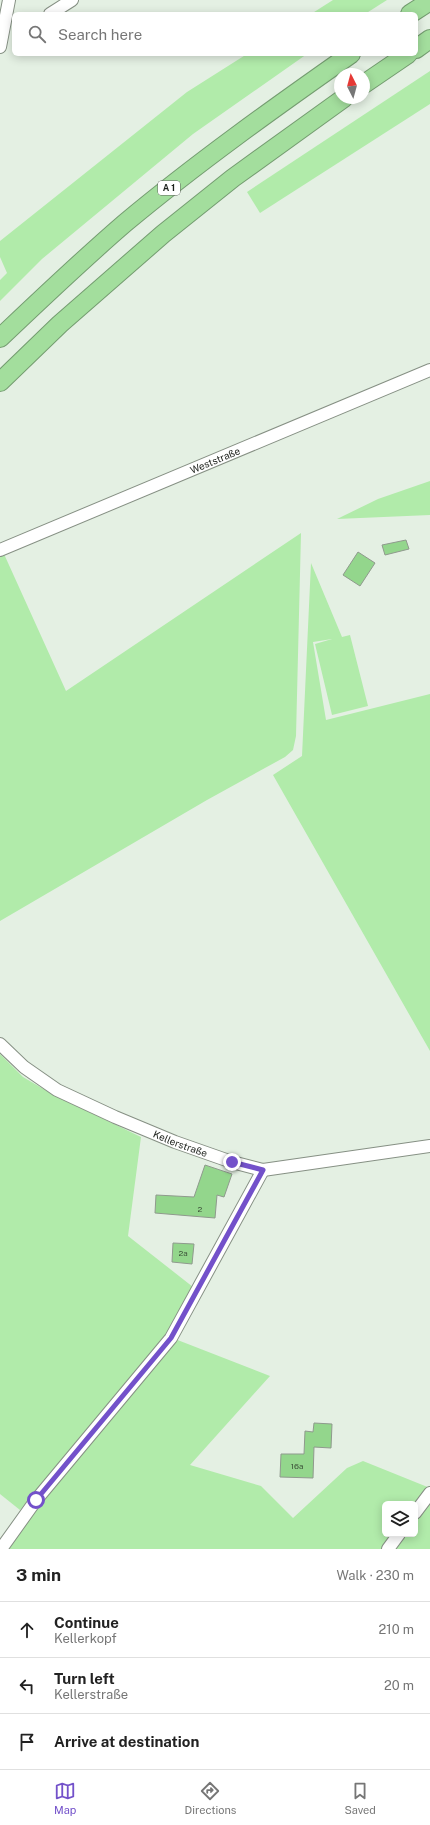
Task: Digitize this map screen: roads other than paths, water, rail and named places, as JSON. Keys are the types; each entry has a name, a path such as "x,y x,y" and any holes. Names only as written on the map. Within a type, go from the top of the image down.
{"highway":[{"path":"413,12 430,1"},
{"path":"418,48 430,39"},
{"name":"A 1","path":"0,338 49,290 125,223 207,157 348,56"},
{"path":"370,80 405,56"},
{"path":"0,382 60,324 163,234 233,178 336,104"}],"street":[{"path":"6,39 9,0"},
{"path":"53,12 72,0"},
{"name":"Weststraße","path":"0,550 430,370"},
{"name":"Kellerstraße","path":"0,1044 24,1066 57,1090 115,1117 175,1142 232,1162 263,1170 430,1146"},
{"path":"1,1549 36,1500 171,1338 263,1170"},
{"path":"418,1509 430,1493"},
{"path":"388,1549 397,1537"}]}
